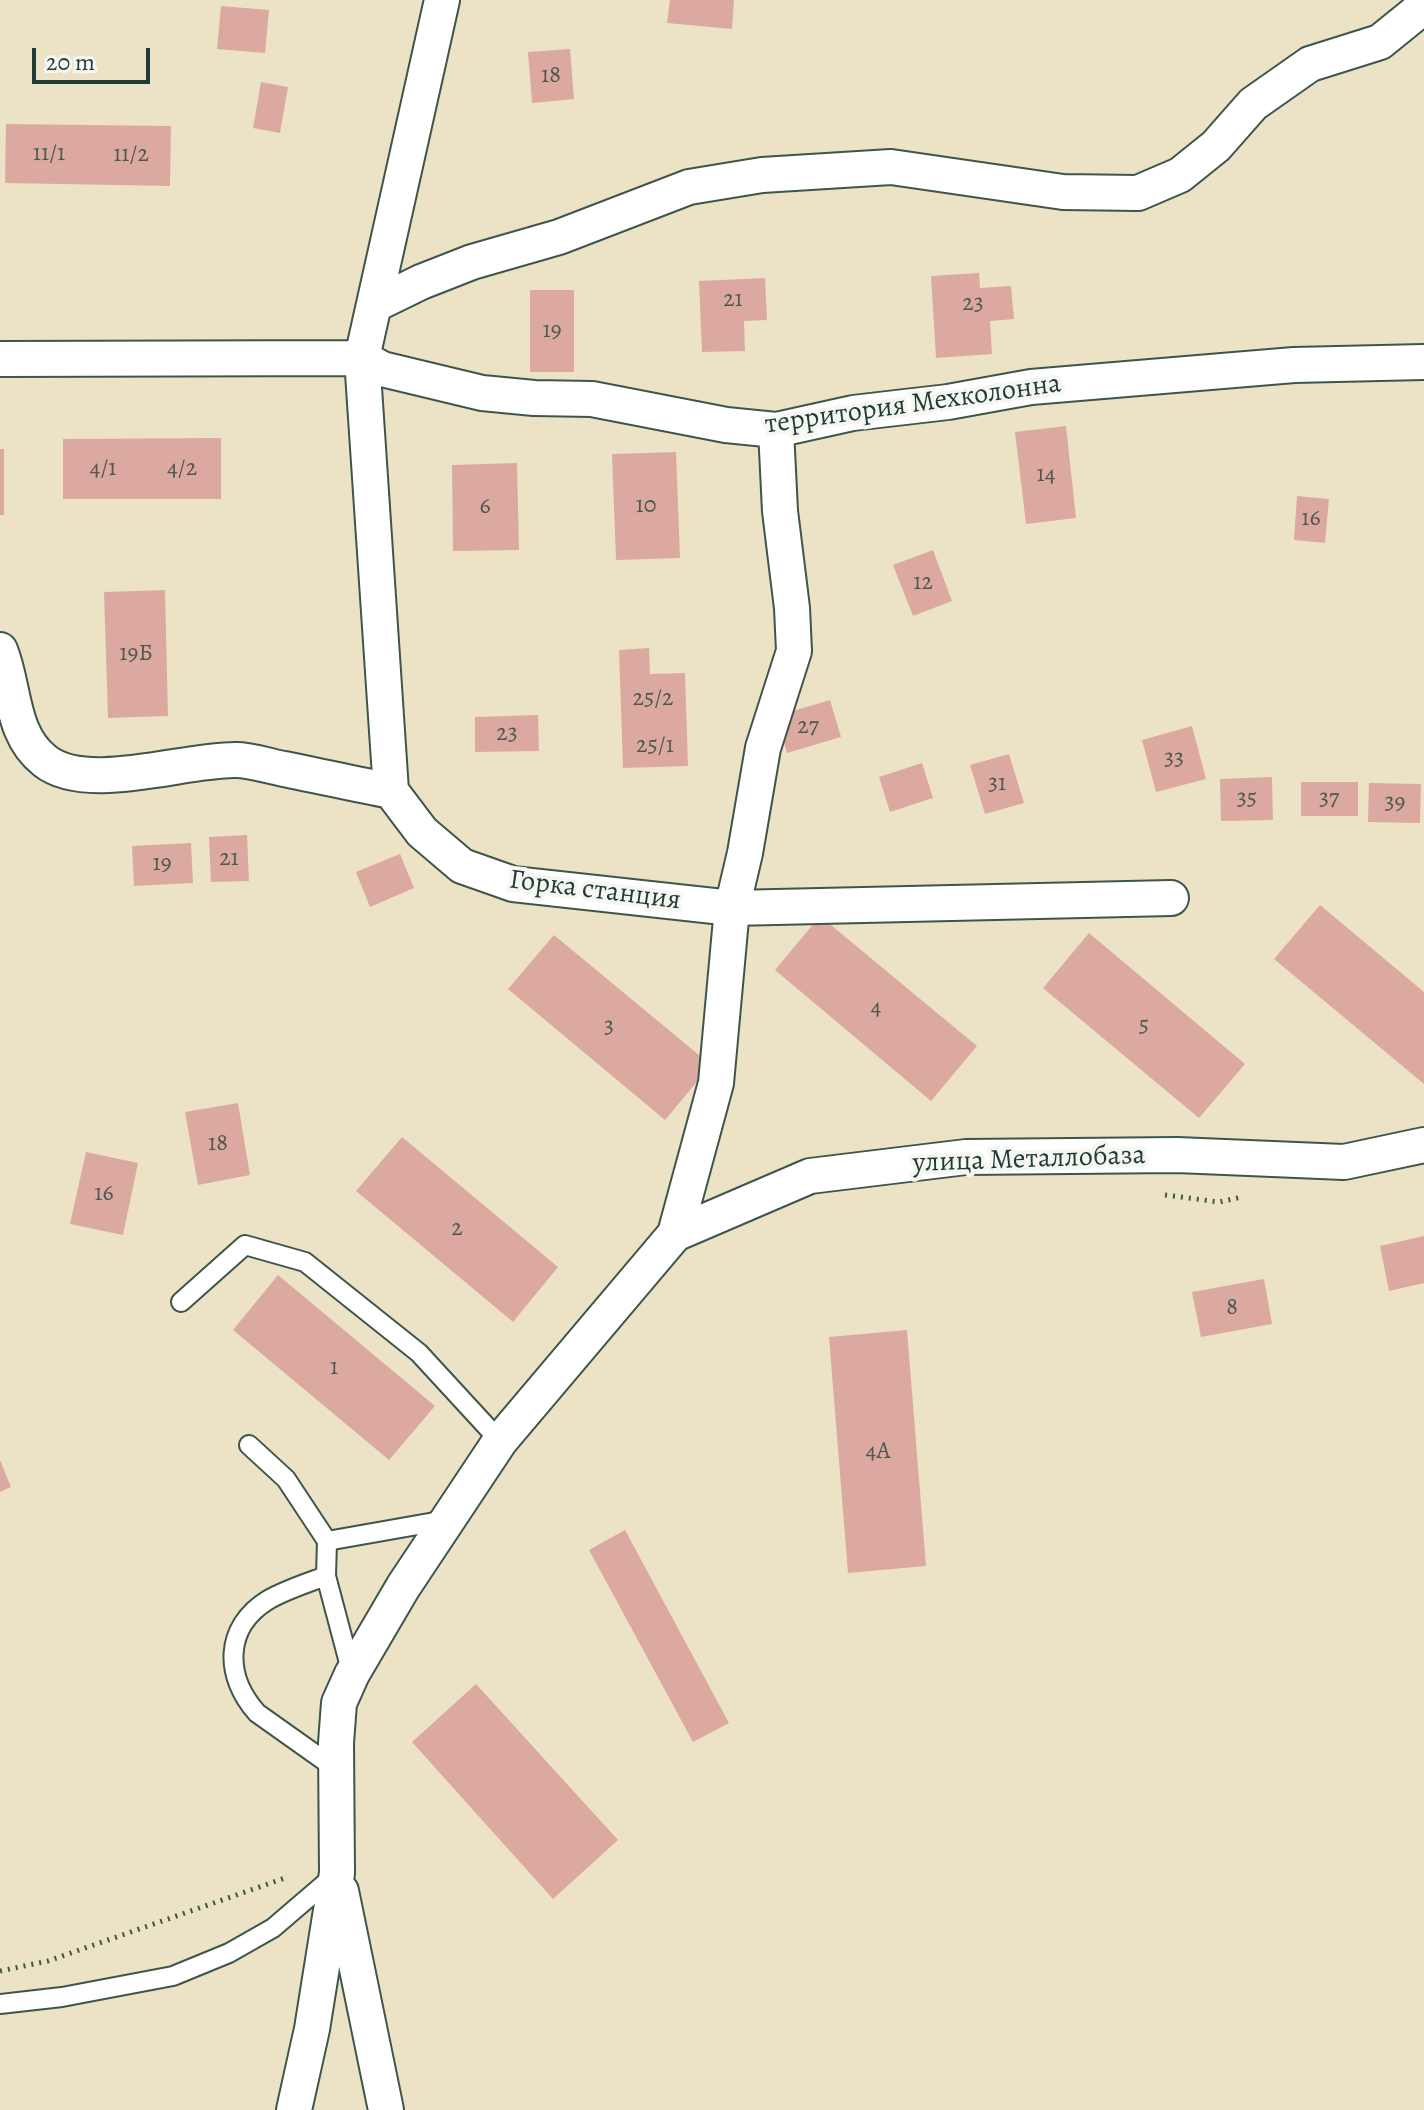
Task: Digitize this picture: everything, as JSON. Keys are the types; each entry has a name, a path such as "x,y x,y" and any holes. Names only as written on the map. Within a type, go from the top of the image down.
{"street":[{"path":"0,650 18,722 44,761 65,772 136,774 181,765 237,760 391,791 362,358 442,0"},
{"path":"374,305 472,262 559,237 689,187 762,175 891,167 1063,192 1138,193 1180,175 1216,146 1253,104 1310,64 1380,42 1417,12 1424,0"},
{"path":"0,359 362,358"},
{"name":"территория Мехколонна","path":"362,358 382,369 482,393 592,399 726,425 776,430 853,413 948,402 1031,387 1294,365 1424,362"},
{"path":"675,1234 716,1083 732,908 763,748 794,651 780,511 776,430"},
{"name":"Горка станция","path":"391,791 422,832 462,866 513,884 732,908 1171,898"},
{"name":"улица Металлобаза","path":"337,1873 339,1703 352,1674 403,1587 500,1441 675,1234 810,1176 966,1157 1177,1155 1344,1162 1424,1145"},
{"path":"294,2110 312,2029 337,1873"},
{"path":"337,1873 386,2110"}],"lane":[{"path":"181,1302 245,1245 305,1262 419,1353 500,1441"},
{"path":"249,1445 286,1479 327,1541 326,1576 352,1674"},
{"path":"327,1541 447,1520"},
{"path":"326,1576 269,1600 253,1612 238,1629 233,1663 237,1682 257,1713 336,1769"},
{"path":"0,2004 62,1997 173,1976 229,1953 273,1928 337,1873"}],"path":[{"path":"1157,1194 1219,1202 1248,1196"},
{"path":"0,1971 48,1961 292,1875"}],"building":[{"path":"670,0 734,0 732,29 667,23"},
{"path":"221,6 269,10 265,53 217,49"},
{"path":"570,49 574,99 532,103 528,52"},
{"path":"261,82 288,87 280,133 253,128"},
{"path":"6,124 171,126 170,186 5,183"},
{"path":"979,273 980,288 1011,286 1014,319 990,321 992,354 936,358 931,276"},
{"path":"765,278 767,320 744,321 745,351 702,352 699,281"},
{"path":"530,290 574,290 574,372 530,372"},
{"path":"1066,426 1076,518 1026,524 1015,432"},
{"path":"221,438 221,499 63,499 63,439"},
{"path":"0,449 4,449 4,515 0,515"},
{"path":"676,452 680,558 616,560 612,454"},
{"path":"517,463 519,550 453,551 452,465"},
{"path":"1297,496 1329,499 1325,543 1294,540"},
{"path":"933,550 952,601 913,616 893,565"},
{"path":"165,590 168,716 108,718 104,592"},
{"path":"649,648 650,674 685,673 688,766 623,768 619,650"},
{"path":"830,700 841,737 787,753 776,716"},
{"path":"538,715 539,751 475,752 475,717"},
{"path":"1192,726 1206,779 1156,792 1142,740"},
{"path":"1009,754 1024,803 985,814 970,765"},
{"path":"922,763 933,798 890,812 879,777"},
{"path":"1272,777 1273,820 1221,821 1220,779"},
{"path":"1301,782 1358,782 1358,816 1301,816"},
{"path":"1369,783 1421,784 1420,823 1368,822"},
{"path":"247,835 249,881 211,882 209,837"},
{"path":"191,843 193,883 134,886 132,846"},
{"path":"400,854 414,888 370,907 356,872"},
{"path":"1320,905 1424,992 1424,1084 1274,959"},
{"path":"820,916 977,1046 931,1101 775,970"},
{"path":"1089,933 1245,1064 1199,1118 1043,988"},
{"path":"554,935 711,1065 665,1120 508,989"},
{"path":"238,1103 250,1175 198,1185 185,1112"},
{"path":"402,1137 558,1267 513,1322 356,1191"},
{"path":"86,1152 138,1163 123,1235 70,1224"},
{"path":"1424,1236 1424,1283 1389,1291 1380,1246"},
{"path":"278,1275 435,1406 389,1460 233,1330"},
{"path":"1264,1279 1272,1324 1201,1337 1192,1292"},
{"path":"907,1330 926,1566 848,1573 829,1337"},
{"path":"0,1460 11,1487 0,1492"},
{"path":"625,1530 729,1723 693,1742 589,1550"},
{"path":"476,1684 618,1840 553,1899 412,1742"}]}
